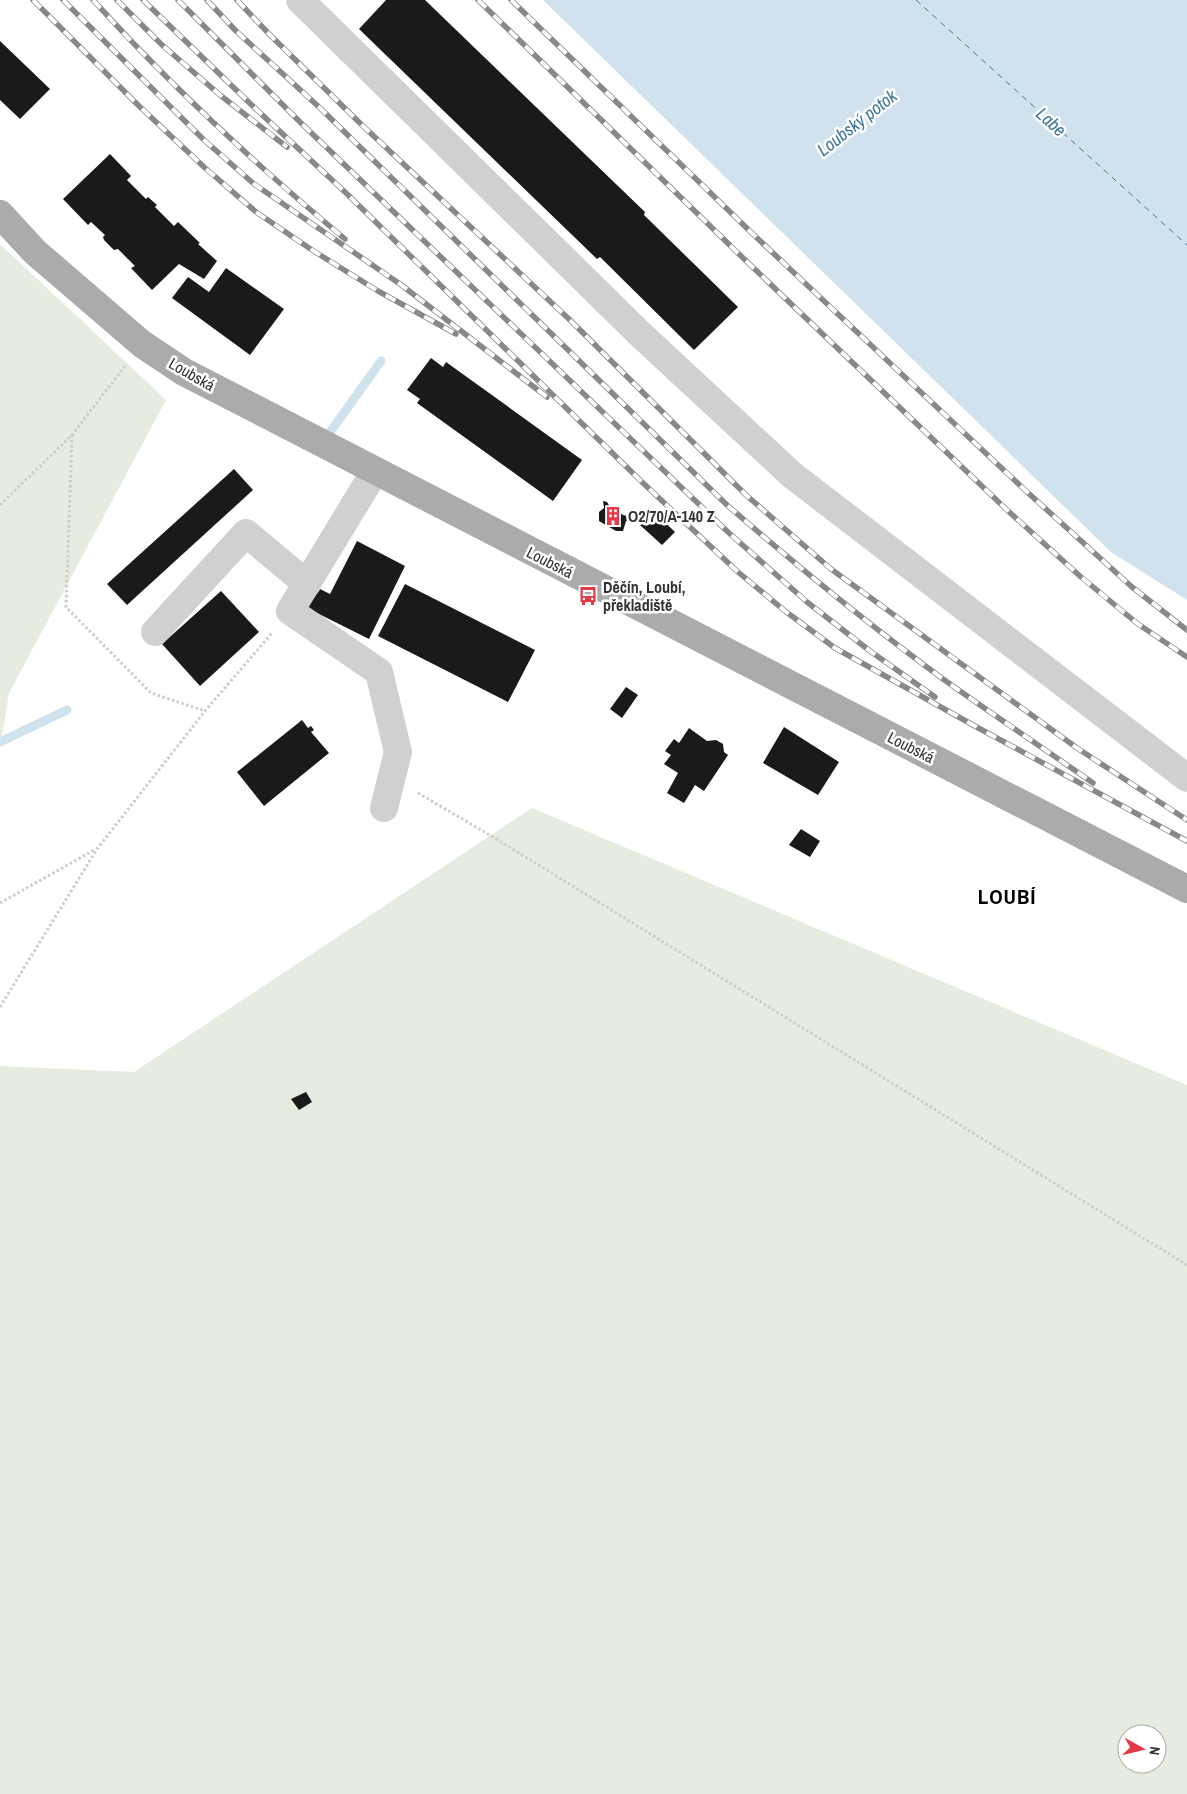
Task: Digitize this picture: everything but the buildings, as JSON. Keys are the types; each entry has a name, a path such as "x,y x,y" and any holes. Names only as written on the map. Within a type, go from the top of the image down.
{"main road":[{"name":"Loubská","path":"0,214 35,252 142,344 184,372 1187,889"}],"lane":[{"path":"300,0 640,334 792,475 1187,778"},
{"path":"375,471 290,611 379,672 398,752 384,808"},
{"path":"155,632 246,533 307,584"}],"path":[{"path":"0,506 72,435 142,344"},
{"path":"72,435 66,607 151,694 205,711"},
{"path":"0,1008 97,849 205,711 290,611"},
{"path":"392,777 494,837 1187,1265"},
{"path":"0,904 97,849"}],"shaded area":[{"path":"0,244 166,400 9,693 0,748"},
{"path":"532,808 1187,1085 1187,1794 0,1794 0,1066 134,1072"}],"water":[{"name":"Labe","path":"543,0 1187,0 1187,600 1111,552"}],"waterway":[{"name":"Loubský potok","path":"328,435 381,361"},
{"name":"Loubský potok","path":"0,742 67,710"}],"ferry route":[{"path":"916,0 1187,245"}],"railway":[{"path":"33,0 139,106 204,167 256,212 378,291 456,334"},
{"path":"63,0 204,140 254,184 400,284 547,397"},
{"path":"93,0 215,124 279,183 345,239"},
{"path":"117,0 161,44 220,95 287,147"},
{"path":"143,0 345,192 643,483 738,572 785,611 835,648 1187,841"},
{"path":"178,0 301,123 729,533 807,602 870,651 935,697"},
{"path":"207,0 236,31 319,107 727,505 887,637 961,692 1093,783"},
{"path":"237,0 363,126 570,320 746,495 831,569 1077,748 1187,820"},
{"path":"478,0 742,257 1007,510 1081,577 1138,624 1187,657"},
{"path":"511,0 756,237 1026,491 1132,587 1187,630"}],"place":[{"name":"O2/70/A-140 Z","path":"613,516"},
{"name":"Děčín, Loubí, překladiště","path":"588,596"}],"district":[{"name":"LOUBÍ","path":"1007,897"}]}
